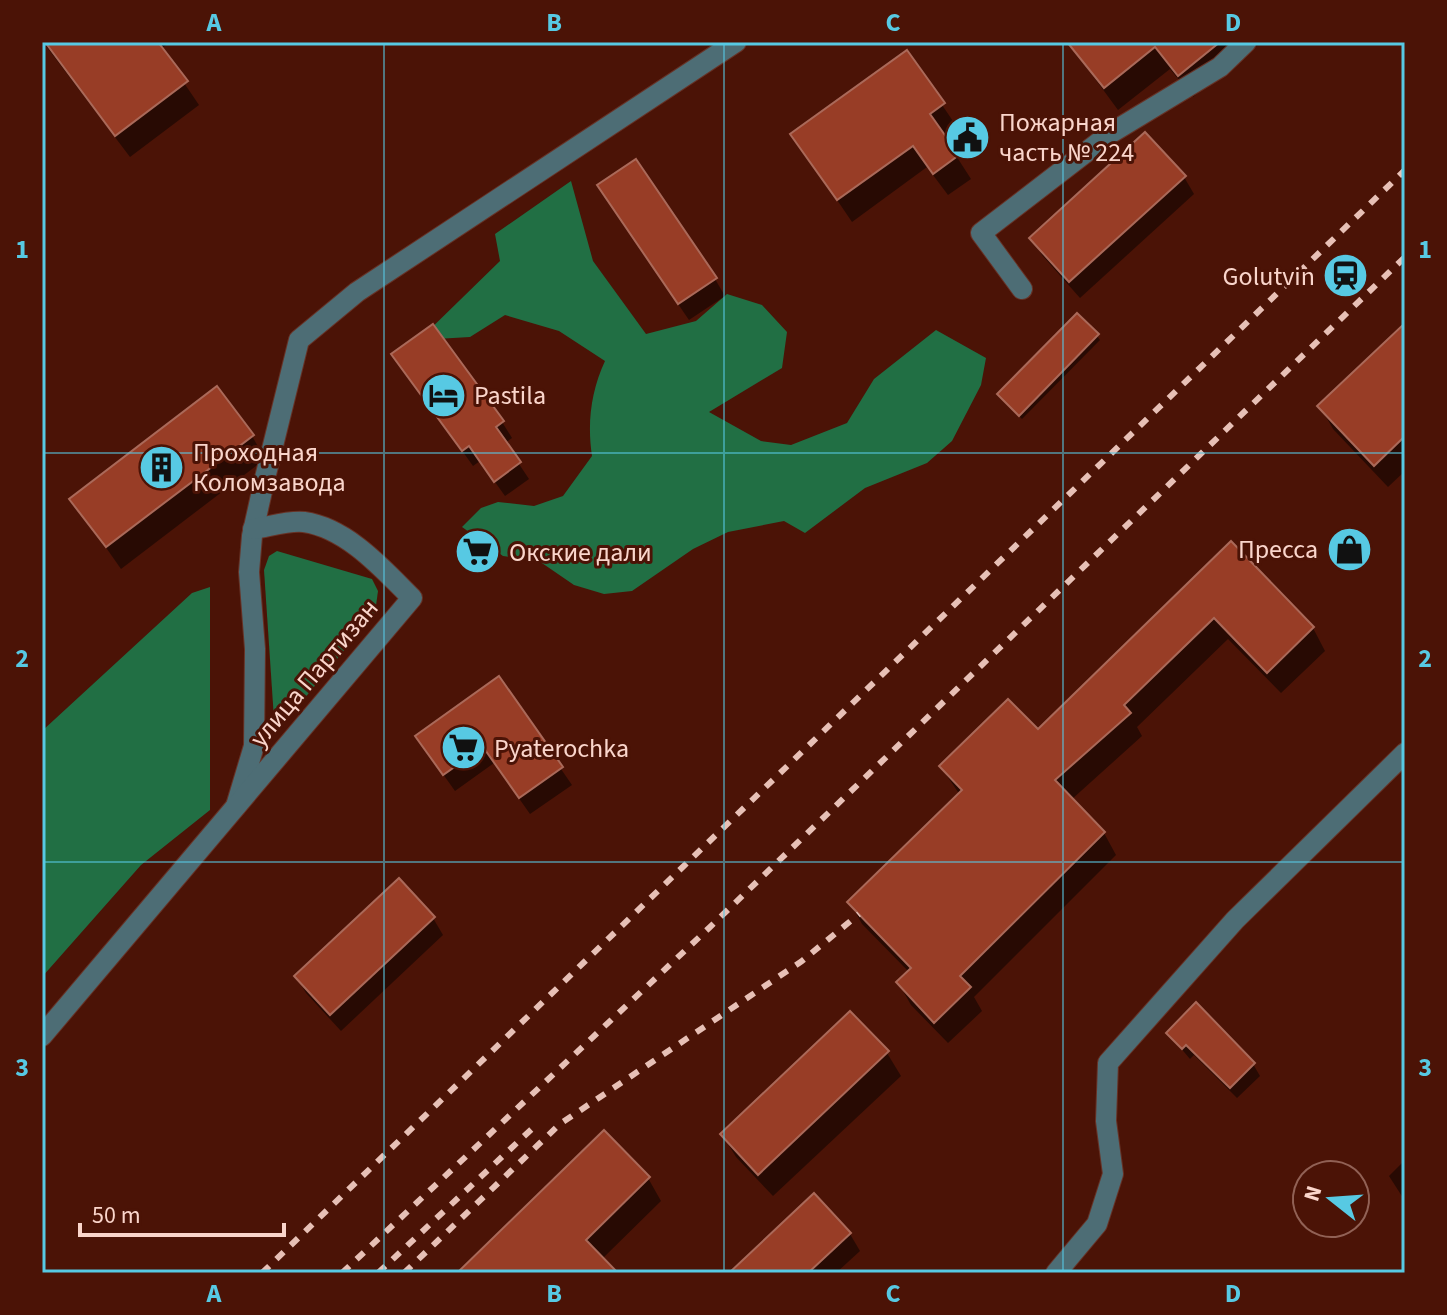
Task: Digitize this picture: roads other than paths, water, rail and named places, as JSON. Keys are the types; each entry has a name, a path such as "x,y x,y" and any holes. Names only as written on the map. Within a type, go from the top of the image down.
{"street":[{"path":"236,806 254,746 255,649 249,572 253,529 299,340 357,292 736,42"},
{"path":"1022,289 981,233 1111,133 1220,67 1246,42"},
{"name":"улица Партизан","path":"42,1036 412,598 379,565 343,538 304,522 253,529"},
{"path":"1056,1273 1097,1224 1113,1174 1106,1121 1108,1063 1235,920 1405,753"}],"railway":[{"path":"262,1273 1405,170"},
{"path":"342,1273 709,928 1405,257"},
{"path":"404,1273 560,1124 802,961 859,914"},
{"path":"378,1273 536,1125"}],"place":[{"name":"Пожарная часть № 224","path":"968,137"},
{"name":"Golutvin","path":"1346,276"},
{"name":"Pastila","path":"443,395"},
{"name":"Проходная Коломзавода","path":"162,467"},
{"name":"Пресса","path":"1349,549"},
{"name":"Окские дали","path":"478,552"},
{"name":"Pyaterochka","path":"463,748"}]}
